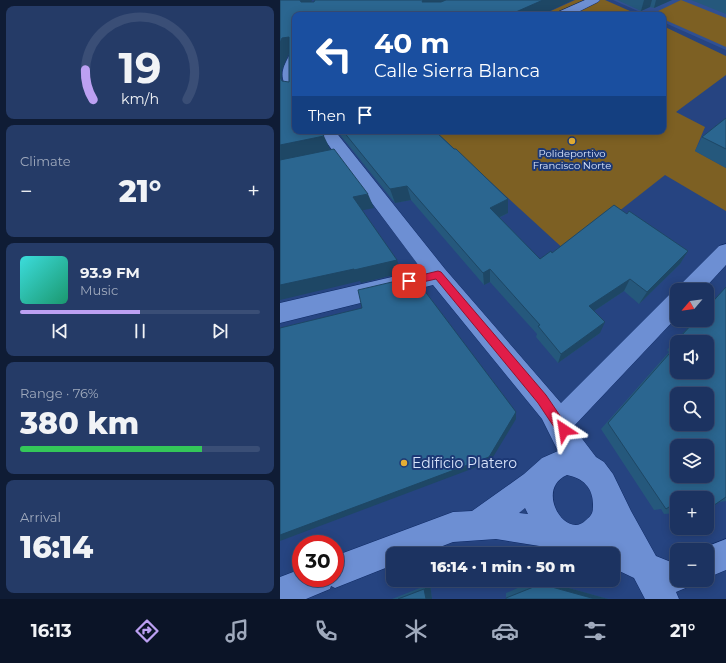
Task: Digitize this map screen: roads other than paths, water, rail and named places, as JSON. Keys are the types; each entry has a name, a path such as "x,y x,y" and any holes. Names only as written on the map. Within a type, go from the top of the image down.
{"street":[{"path":"568,12 594,0"},
{"path":"290,66 286,77 292,88"},
{"path":"328,134 438,274 562,422 570,446 564,467 539,490 540,509 545,521 571,537 664,584"},
{"path":"696,283 726,252"},
{"path":"280,313 438,274"},
{"path":"562,422 670,309"},
{"path":"344,569 453,527 496,524 571,537 597,532 603,525 608,509 606,493 604,486 596,473 564,467 534,484 479,524"},
{"path":"606,493 620,522 664,584"},
{"path":"714,559 726,554"},
{"path":"280,593 296,587"}],"place":[{"name":"Polideportivo Francisco Norte","path":"572,141"},
{"name":"Edificio Platero","path":"404,463"}]}
